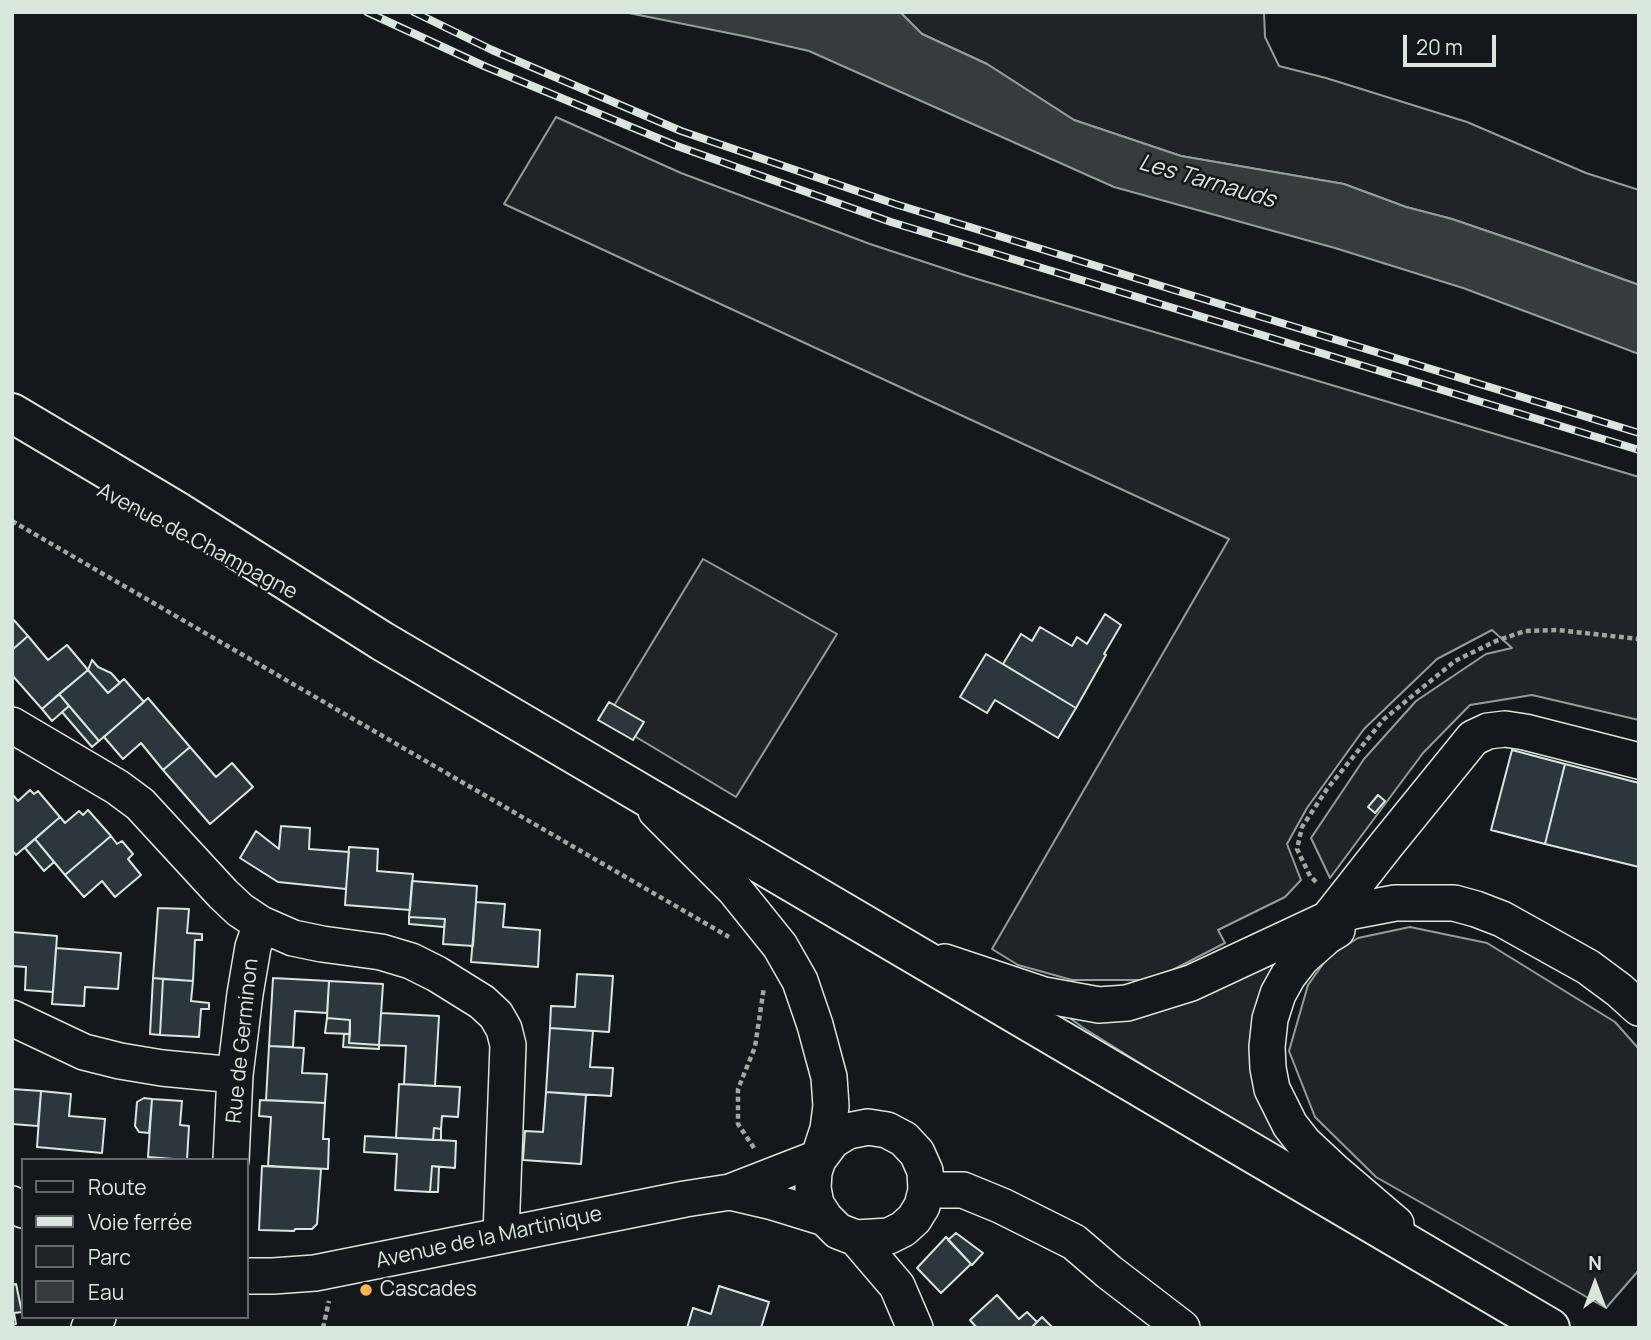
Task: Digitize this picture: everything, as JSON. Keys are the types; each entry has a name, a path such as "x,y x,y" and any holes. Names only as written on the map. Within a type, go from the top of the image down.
{"main road":[{"path":"12,413 175,510 382,641 1550,1328"},
{"name":"Avenue de Champagne","path":"12,443 382,641"}],"street":[{"path":"12,725 117,787 139,804 223,894 261,924 293,938 381,952 411,961 438,974 482,1002 496,1015 504,1029 508,1045 501,1235"},
{"path":"905,948 1044,996 1099,1005 1127,1003 1191,983 1334,911 1473,738 1488,731 1505,729 1639,761"},
{"path":"635,789 735,890 780,946 800,981 816,1025 829,1077 830,1118 814,1172 813,1188 817,1204 825,1218 838,1231 856,1238 890,1236 914,1219 922,1206 926,1190 925,1171 917,1153 904,1139 887,1130 868,1127 848,1131 832,1141 820,1157"},
{"path":"1334,911 1353,911 1395,903 1454,903 1476,909 1502,919 1588,967 1639,1008"},
{"path":"1395,903 1352,921 1327,936 1302,958 1288,976 1270,1019 1268,1068 1272,1089 1280,1108 1304,1143 1447,1267"},
{"name":"Rue de Germinon","path":"231,1158 235,1075 250,962 261,924"},
{"path":"12,1018 84,1052 120,1062 235,1075"},
{"name":"Avenue de la Martinique","path":"248,1276 315,1273 730,1192 820,1157"},
{"path":"926,1190 963,1190 1074,1242 1182,1328"},
{"name":"Avenue de la Martinique","path":"730,1192 825,1218"},
{"path":"856,1238 897,1286 915,1328"}],"path":[{"path":"12,521 732,939"},
{"path":"1334,911 1310,876 1297,849 1302,827 1327,789 1384,719 1455,661 1496,640 1525,631 1557,630 1639,639"},
{"path":"764,985 755,1047 738,1089 738,1124 772,1175"}],"green space":[{"path":"900,12 1264,12 1265,37 1279,66 1467,122 1586,173 1639,190 1639,285 1344,184 1181,156 1074,120 987,64 922,34"},
{"path":"556,117 681,173 870,244 967,276 1639,477 1639,720 1532,695 1470,705 1423,753 1330,878 1311,838 1364,759 1416,701 1486,654 1512,648 1492,630 1437,659 1364,729 1307,808 1287,844 1301,880 1285,897 1218,930 1225,943 1153,980 1072,980 1018,965 992,949 1229,539 504,204"},
{"path":"703,559 837,634 736,797 606,719"},
{"path":"1410,927 1487,943 1615,1022 1639,1049 1639,1270 1606,1308 1376,1177 1315,1117 1289,1051 1308,985 1328,957 1358,938"},
{"path":"1281,951 1262,1010 1297,1152 1292,1158 1063,1013"}],"water":[{"name":"Les Tarnauds","path":"624,12 900,12 922,34 987,64 1074,120 1181,156 1344,184 1639,285 1639,354 1463,288 1335,248 1114,187 809,51"}],"building":[{"path":"1105,614 1121,625 1076,708 1003,664 1021,634 1032,641 1040,627 1072,646 1077,637 1087,644"},
{"path":"12,618 28,636 12,650"},
{"path":"28,636 48,660 67,645 88,670 42,709 12,675 12,650"},
{"path":"986,654 1076,708 1058,738 995,700 987,713 960,697"},
{"path":"92,660 120,683 108,693 88,670"},
{"path":"88,670 108,693 124,679 144,702 99,741 59,694"},
{"path":"59,694 69,706 52,721 42,709"},
{"path":"148,698 190,747 163,770 141,743 123,759 104,737"},
{"path":"609,702 644,722 633,740 598,720"},
{"path":"69,706 99,741 92,747 62,712"},
{"path":"190,747 216,777 232,763 253,787 210,824 163,770"},
{"path":"1512,750 1565,764 1545,844 1491,830"},
{"path":"1565,764 1639,783 1639,867 1545,844"},
{"path":"30,790 34,794 38,791 60,817 16,855 12,850 12,796 18,801"},
{"path":"1378,795 1385,801 1375,813 1368,807"},
{"path":"88,810 111,836 65,875 35,839 60,817 65,823 79,811 83,815"},
{"path":"281,826 310,828 309,849 349,852 346,889 278,882 240,858 256,831 279,849"},
{"path":"111,836 117,844 122,841 133,854 128,859 141,875 115,897 102,881 84,897 65,875"},
{"path":"35,839 54,862 44,871 25,848"},
{"path":"349,847 378,849 377,871 413,874 410,910 345,905"},
{"path":"412,881 477,886 473,946 443,944 445,919 409,917"},
{"path":"476,902 505,904 503,927 540,930 538,967 471,962"},
{"path":"158,908 189,909 187,933 202,934 202,940 195,940 193,981 153,978"},
{"path":"409,917 445,919 444,927 409,924"},
{"path":"12,932 57,936 53,992 25,990 26,967 12,966"},
{"path":"56,948 121,953 118,989 85,987 84,1006 52,1004"},
{"path":"577,974 613,976 609,1032 550,1028 551,1006 575,1007"},
{"path":"153,978 163,979 160,1035 150,1034"},
{"path":"273,978 329,981 327,1013 295,1011 293,1047 269,1046"},
{"path":"163,979 193,981 191,1001 209,1003 209,1009 201,1009 199,1037 160,1035"},
{"path":"329,981 383,984 379,1045 349,1043 350,1020 327,1018"},
{"path":"381,1013 439,1016 435,1086 404,1084 406,1046 379,1045"},
{"path":"327,1018 350,1020 350,1034 325,1033"},
{"path":"550,1028 593,1031 590,1067 613,1068 611,1096 546,1092"},
{"path":"344,1034 350,1034 349,1043 379,1045 379,1049 343,1047"},
{"path":"269,1046 304,1048 302,1073 327,1074 325,1103 266,1100"},
{"path":"399,1084 460,1087 458,1117 442,1116 441,1129 434,1128 433,1140 396,1138"},
{"path":"12,1089 41,1091 38,1126 12,1124"},
{"path":"41,1091 71,1094 69,1116 105,1119 102,1153 37,1147"},
{"path":"546,1092 586,1095 581,1164 523,1160 525,1131 543,1132"},
{"path":"144,1098 152,1099 149,1133 139,1132 135,1126 137,1102"},
{"path":"152,1099 182,1101 180,1125 189,1126 187,1158 148,1157"},
{"path":"260,1100 325,1103 323,1139 329,1139 328,1169 268,1166 271,1117 259,1116"},
{"path":"434,1128 441,1129 441,1140 433,1140"},
{"path":"365,1136 456,1141 455,1168 432,1166 430,1192 395,1190 397,1154 364,1152"},
{"path":"262,1166 321,1169 317,1224 312,1229 259,1230"},
{"path":"432,1166 439,1167 438,1192 430,1192"},
{"path":"956,1233 983,1253 972,1265 948,1240"},
{"path":"946,1237 971,1264 941,1293 917,1268"},
{"path":"16,1284 21,1312 14,1313 16,1324 12,1325 12,1285"},
{"path":"719,1286 769,1302 761,1328 687,1328 693,1308 711,1314"},
{"path":"997,1295 1019,1319 1027,1312 1037,1322 1031,1328 977,1328 970,1320"},
{"path":"1042,1317 1053,1328 1031,1328"}],"railway":[{"path":"367,12 484,66 677,146 891,222 1639,450"},
{"path":"414,12 492,50 681,131 895,204 1639,433"}],"place":[{"name":"Cascades","path":"366,1290"}]}
